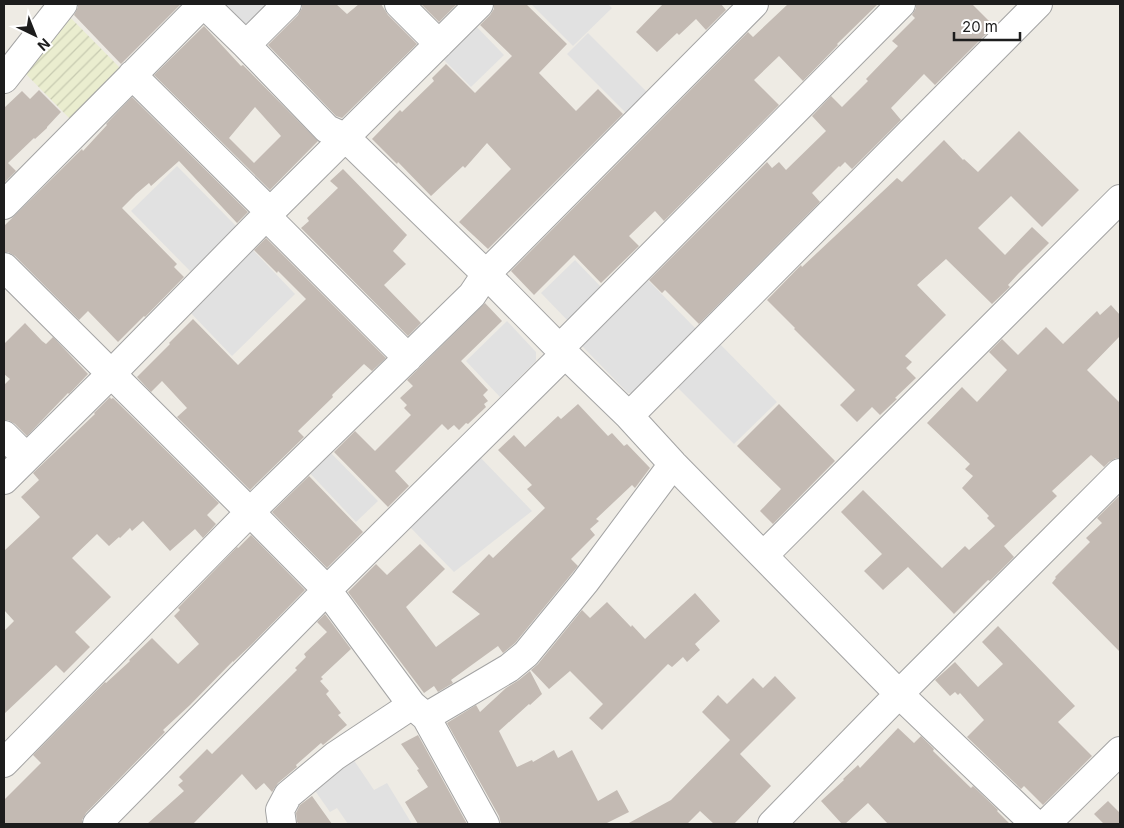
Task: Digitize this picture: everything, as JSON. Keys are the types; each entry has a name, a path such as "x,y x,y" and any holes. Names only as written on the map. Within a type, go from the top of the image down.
{"street":[{"path":"4,79 63,4"},
{"path":"4,205 204,4 327,129 345,138 486,274 629,416 673,464 899,694 1035,824"},
{"path":"246,45 287,4"},
{"path":"399,4 439,44"},
{"path":"4,480 479,4"},
{"path":"4,763 250,512 472,295 486,274 754,4"},
{"path":"97,824 901,4"},
{"path":"629,416 1038,4"},
{"path":"132,75 408,358"},
{"path":"764,555 1120,199"},
{"path":"4,268 327,590 419,711 484,824"},
{"path":"4,435 26,457"},
{"path":"282,824 280,810 288,795 335,756 419,711 509,668 526,654 585,582 673,464"},
{"path":"772,824 1120,473"},
{"path":"1046,824 1120,751"}],"green space":[{"path":"63,10 126,74 75,124 18,66"}],"shaded area":[{"path":"216,4 272,4 249,26 238,27"},
{"path":"531,4 608,4 612,8 573,46"},
{"path":"472,22 504,55 471,87 439,55"},
{"path":"588,33 648,93 627,114 567,54"},
{"path":"177,166 238,228 192,273 131,211"},
{"path":"250,247 295,294 232,356 187,309"},
{"path":"575,260 602,288 568,321 541,293"},
{"path":"644,276 699,332 637,393 628,393 582,346 582,337"},
{"path":"507,321 536,352 536,361 500,397 466,361"},
{"path":"717,341 777,402 734,444 674,384"},
{"path":"325,447 378,501 356,522 304,467"},
{"path":"478,455 532,511 454,572 407,524"},
{"path":"349,753 374,790 387,783 412,824 348,824 337,808 330,812 311,785"}],"building":[{"path":"78,4 181,4 121,64 74,15"},
{"path":"302,4 336,4 347,14 359,4 381,4 388,15 417,44 342,118 336,116 268,45 298,15"},
{"path":"421,4 457,4 439,22"},
{"path":"494,4 526,4 567,44 539,73 576,111 598,89 623,114 488,249 459,222 511,169 487,143 465,168 463,166 431,196 398,162 397,164 372,139 400,110 402,112 434,81 432,78 446,64 475,93 512,56 480,25 494,9"},
{"path":"663,4 721,4 726,10 706,30 696,19 679,35 677,33 657,52 636,32"},
{"path":"788,4 878,4 803,81 779,56 754,80 779,105 664,221 655,211 629,236 639,246 601,283 574,255 534,295 511,271 748,32 753,37"},
{"path":"916,4 972,4 994,26 935,85 924,74 891,108 901,120 852,169 845,162 812,193 820,202 699,324 665,290 662,293 649,280 767,162 772,168 779,162 786,170 826,131 812,116 831,96 842,107 868,81 866,79 898,46 892,41 915,18 912,15"},
{"path":"204,26 241,66 243,65 318,141 270,190 154,75","holes":["255,107 281,136 254,163 229,138"]},
{"path":"39,90 61,112 47,128 8,163 16,171 4,183 4,108 22,91 30,99"},
{"path":"132,97 248,212 237,223 179,161 151,186 149,183 122,208 177,264 174,267 184,277 118,342 88,311 79,320 15,256 4,252 4,226 82,149 83,151"},
{"path":"1019,131 1079,190 1042,227 1011,196 978,228 1005,255 1032,227 1049,243 1008,285 1010,287 992,304 946,259 917,285 946,315 905,356 912,362 906,368 916,378 880,415 872,407 857,422 840,405 855,390 767,300 801,265 802,267 897,178 902,182 944,140 963,160 978,172"},
{"path":"343,169 407,235 393,251 406,264 384,285 421,323 408,336 301,228 309,221 307,218 338,188 330,181"},
{"path":"266,238 386,358 372,371 364,364 332,395 333,397 298,431 304,437 250,490 177,417 187,408 162,381 151,392 137,377 193,319 238,365 306,299 254,250"},
{"path":"485,303 502,321 461,361 488,390 483,395 488,401 484,404 486,407 459,430 454,425 448,430 442,424 395,471 409,486 388,507 334,452 355,431 375,451 411,415 404,408 407,405 400,398 413,386 407,380"},
{"path":"1111,305 1120,315 1120,336 1087,370 1120,403 1120,458 1116,458 1104,467 1091,455 1052,491 1057,496 1004,546 1014,557 954,614 908,567 883,590 864,571 882,554 841,512 863,490 942,568 965,546 969,550 995,526 987,518 989,516 962,488 973,476 965,469 970,464 927,423 962,387 977,402 1007,370 989,352 1002,339 1018,355 1046,327 1063,344 1097,311 1100,315"},
{"path":"25,323 46,344 53,337 88,374 27,436 15,424 4,420 4,385 10,379 4,374 4,344"},
{"path":"110,397 219,503 207,515 216,524 203,538 195,529 170,551 143,521 132,531 130,528 109,546 97,534 72,558 111,597 75,632 90,647 64,673 56,665 4,714 4,631 14,621 4,610 4,551 40,517 21,497 39,480 33,473 95,414"},
{"path":"578,404 608,436 612,433 624,446 627,444 650,468 635,488 632,485 596,519 599,521 590,529 595,535 571,559 578,566 515,643 503,653 498,646 451,680 453,683 438,692 434,686 424,693 348,592 376,564 387,575 420,544 445,569 406,607 436,647 480,614 452,592 489,554 493,558 545,508 527,489 532,485 498,450 514,435 525,447 558,416 561,419"},
{"path":"779,404 835,461 773,524 760,511 781,489 737,446"},
{"path":"309,476 363,532 327,568 272,512"},
{"path":"1120,495 1120,652 1052,583 1055,577 1090,542 1086,538 1102,523 1097,518"},
{"path":"251,535 305,590 163,730 165,732 86,813 82,824 4,824 4,800 41,763 33,755 105,682 130,661 152,638 178,664 199,644 174,616 180,610 178,608"},
{"path":"695,593 720,621 695,644 700,650 687,662 683,657 672,667 668,664 602,730 589,718 603,704 570,671 549,689 531,670 582,610 590,618 607,602 645,639"},
{"path":"325,614 351,649 321,677 323,679 320,681 329,691 326,694 341,713 338,715 347,725 323,745 321,743 296,765 297,767 278,783 272,792 264,783 256,790 242,774 193,824 147,824 184,791 178,785 183,781 179,777 207,749 212,754 297,670 295,668 306,657 304,654 327,632 317,622"},
{"path":"998,626 1075,706 1058,722 1092,756 1043,805 1024,786 1021,789 967,737 984,720 960,693 958,695 955,692 950,696 935,680 955,662 978,687 1003,664 982,642"},
{"path":"530,671 542,694 499,731 517,767 532,760 533,762 554,750 558,758 572,750 598,801 617,790 629,812 605,824 501,824 499,816 447,723 476,705 480,712 506,688"},
{"path":"775,676 796,698 740,754 771,786 734,824 714,824 700,811 687,824 627,824 671,800 730,740 702,712 718,695 727,704 753,678 763,688"},
{"path":"898,728 914,743 921,736 934,749 933,751 971,788 973,786 1010,824 888,824 868,803 845,824 842,824 821,801 858,765 860,768"},
{"path":"418,735 467,824 418,824 405,802 428,787 417,770 419,769 401,744"},
{"path":"312,796 332,824 299,824 297,822 296,813 300,805"},
{"path":"1108,801 1120,813 1120,824 1104,824 1094,814"}]}
